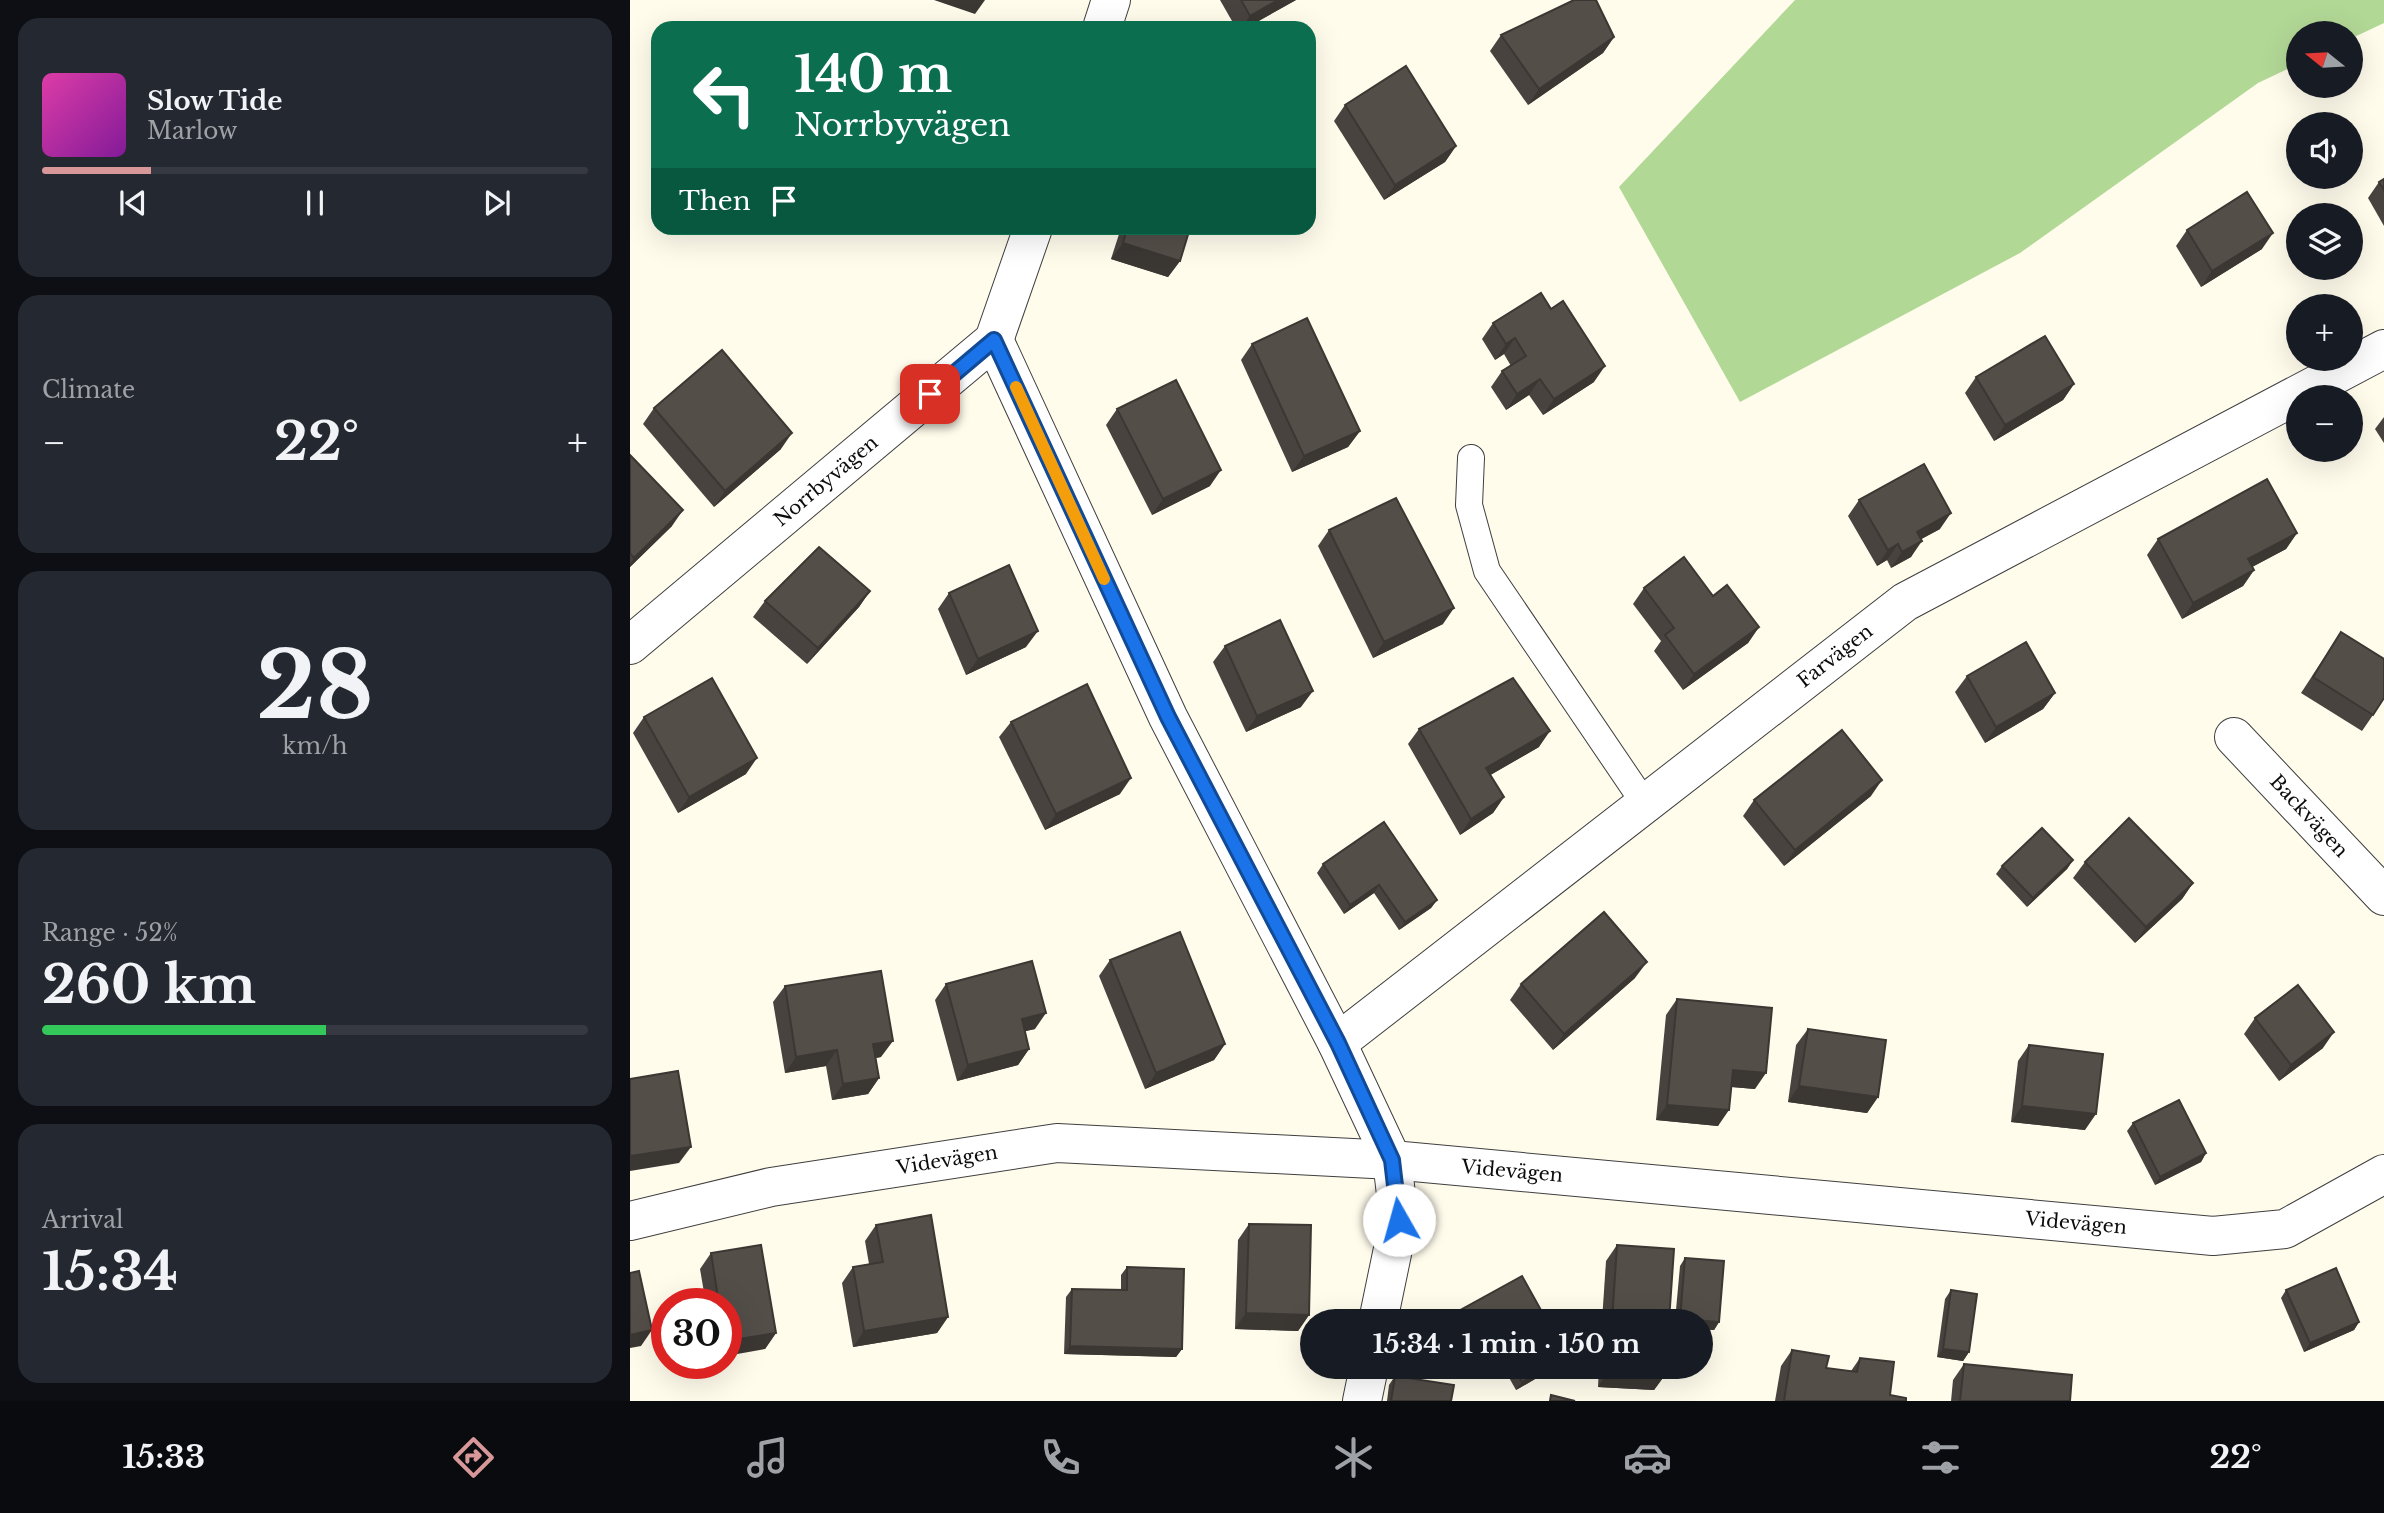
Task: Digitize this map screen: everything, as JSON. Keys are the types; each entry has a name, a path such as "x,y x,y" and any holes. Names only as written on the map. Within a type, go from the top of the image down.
{"street":[{"path":"1104,21 1111,0"},
{"path":"1031,235 994,340 1168,717 1338,1043 1392,1160 1399,1220 1380,1309"},
{"name":"Norrbyvägen","path":"630,645 994,340"},
{"name":"Farvägen","path":"1338,1043 1905,602 2384,349"},
{"name":"Backvägen","path":"2234,737 2384,896"},
{"name":"Videvägen","path":"630,1221 771,1187 1057,1143 1392,1160 2213,1236 2285,1229 2384,1174"},
{"path":"1362,1401 1367,1379"}],"lane":[{"path":"1471,458 1469,505 1487,571 1645,804"}],"green space":[{"path":"1795,0 2384,0 2384,23 2363,33 2363,21 2286,21 2286,70 2258,83 2020,253 1740,402 1619,187"}],"building":[{"path":"1241,0 1278,0 1250,16"},
{"path":"1574,0 1596,0 1614,37 1539,89 1501,35"},
{"path":"1406,66 1456,146 1395,185 1345,105"},
{"path":"2247,192 2273,233 2212,271 2187,230"},
{"path":"1125,235 1188,235 1180,261 1123,243"},
{"path":"1541,293 1551,309 1563,301 1605,366 1554,399 1540,379 1517,394 1502,371 1526,356 1515,338 1506,344 1493,323"},
{"path":"1307,318 1360,431 1304,456 1252,344"},
{"path":"2045,336 2074,384 2005,425 1976,377"},
{"path":"722,350 792,433 725,491 654,408"},
{"path":"1176,380 1221,470 1163,499 1117,409"},
{"path":"630,455 683,510 634,558 630,553"},
{"path":"1924,464 1951,513 1917,532 1922,541 1902,552 1898,544 1888,550 1859,500"},
{"path":"2267,479 2297,533 2248,559 2254,570 2193,603 2158,539"},
{"path":"1396,498 1454,608 1384,642 1329,530"},
{"path":"819,547 870,591 818,648 765,601"},
{"path":"1684,557 1713,596 1727,585 1759,627 1694,674 1665,635 1674,628 1644,588"},
{"path":"1009,565 1038,631 978,659 949,593"},
{"path":"1280,620 1313,691 1257,716 1225,646"},
{"path":"2341,632 2384,659 2384,698 2373,715 2313,677"},
{"path":"2026,642 2055,693 1996,727 1967,676"},
{"path":"712,678 757,758 689,797 644,717"},
{"path":"1513,678 1550,731 1486,768 1504,797 1471,819 1419,729"},
{"path":"1087,684 1131,778 1056,814 1011,722"},
{"path":"1842,730 1882,780 1795,850 1754,800"},
{"path":"2129,818 2193,883 2146,927 2085,862"},
{"path":"1384,822 1437,900 1405,922 1379,885 1350,905 1323,864"},
{"path":"2042,828 2073,860 2033,898 2002,866"},
{"path":"1604,912 1647,962 1564,1034 1521,984"},
{"path":"1180,932 1225,1044 1156,1073 1110,960"},
{"path":"1032,961 1046,1013 1022,1019 1029,1049 968,1065 946,984"},
{"path":"881,971 893,1041 873,1044 879,1078 843,1084 837,1050 796,1057 785,986"},
{"path":"2298,985 2334,1032 2291,1065 2255,1018"},
{"path":"1677,999 1772,1008 1766,1073 1733,1070 1729,1110 1667,1105"},
{"path":"1808,1029 1886,1040 1878,1097 1799,1086"},
{"path":"2029,1045 2103,1054 2096,1114 2022,1106"},
{"path":"678,1071 691,1147 630,1156 630,1079"},
{"path":"2179,1100 2206,1153 2160,1177 2133,1123"},
{"path":"931,1215 948,1317 864,1331 853,1267 883,1262 876,1225"},
{"path":"1249,1224 1311,1225 1309,1309 1300,1309 1300,1315 1246,1313"},
{"path":"761,1245 776,1333 742,1338 742,1288 716,1288 711,1253"},
{"path":"1617,1245 1674,1249 1670,1309 1613,1309"},
{"path":"1685,1258 1724,1261 1719,1322 1713,1322 1713,1309 1681,1309"},
{"path":"1127,1267 1184,1269 1182,1349 1070,1346 1072,1289 1127,1290"},
{"path":"2336,1268 2359,1322 2310,1343 2286,1290"},
{"path":"639,1271 651,1330 630,1335 630,1273"},
{"path":"1522,1276 1540,1309 1462,1309"},
{"path":"1951,1290 1977,1294 1969,1352 1943,1349"},
{"path":"1792,1350 1829,1356 1826,1368 1857,1372 1860,1358 1894,1362 1890,1395 1906,1398 1906,1401 1784,1401"},
{"path":"1964,1364 2072,1375 2070,1401 1960,1401"},
{"path":"1395,1379 1454,1385 1451,1401 1391,1401"},
{"path":"1551,1395 1575,1401 1550,1401"}],"slow traffic":[{"path":"1016,387 1104,579"}],"route":[{"path":"930,394 994,340 1168,717 1338,1043 1392,1160 1399,1220"}]}
